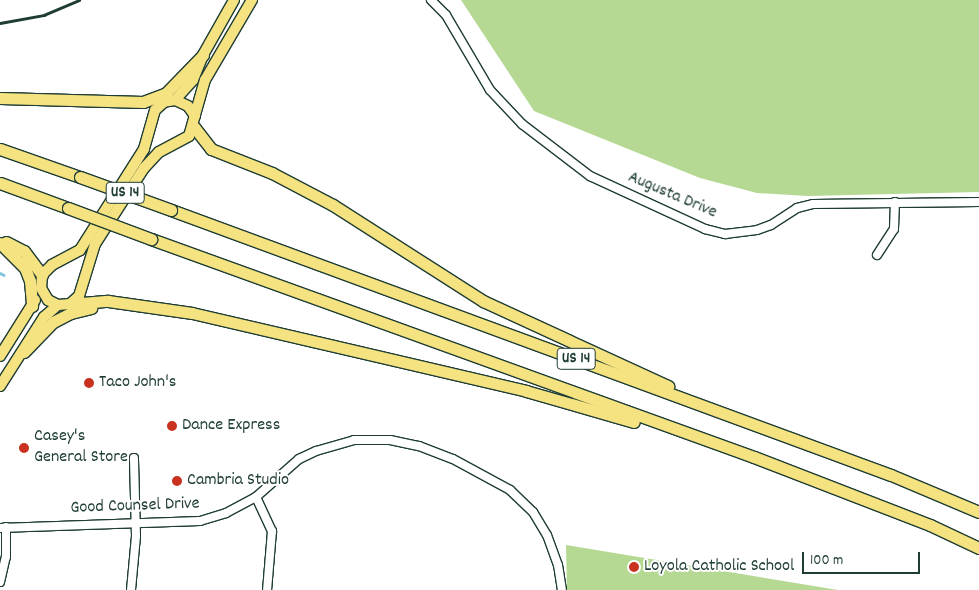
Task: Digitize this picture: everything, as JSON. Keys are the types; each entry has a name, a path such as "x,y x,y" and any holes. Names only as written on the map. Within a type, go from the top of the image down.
{"highway":[{"path":"0,98 133,102 165,100 203,55"},
{"path":"194,121 211,149 272,173 333,205 483,301 728,415"},
{"name":"US 14","path":"0,148 891,474 979,512"},
{"name":"US 14","path":"0,183 754,457 930,525 979,548"},
{"path":"0,241 24,251 42,275"},
{"path":"0,241 19,260 28,275 32,306"},
{"path":"64,304 108,301 192,312 526,391 754,457"},
{"path":"24,352 53,322 71,313 138,305"}],"main road":[{"path":"0,356 32,306 41,288 42,275 52,265 80,250 144,149 154,112 165,100 193,80 203,55 234,0"},
{"path":"0,386 24,352 44,316 64,304 82,289 90,255 152,158 184,141 194,121 205,80 252,0"},
{"path":"165,100 188,106 194,121"},
{"path":"41,288 48,300 64,304"}],"street":[{"name":"Augusta Drive","path":"432,0 446,15 490,90 522,124 590,176 705,229 742,234 771,225 796,208 813,204 979,202"},
{"path":"877,255 894,229 895,202"},
{"name":"Good Counsel Drive","path":"3,528 200,521 226,513 256,497 299,459 333,444 375,439 419,446 499,482 522,500 548,535 558,565 562,590"},
{"path":"131,590 136,524 134,458"},
{"path":"256,497 272,531 267,590"},
{"path":"0,582 6,557 3,528"}],"green space":[{"path":"461,0 979,0 979,192 808,196 757,193 700,178 534,111"},
{"name":"Loyola Catholic School","path":"566,545 838,590 567,590"}],"waterway":[{"path":"0,273 4,275"}],"railway":[{"path":"0,23 44,15 79,0"}],"place":[{"name":"Taco John's","path":"89,383"},
{"name":"Dance Express","path":"172,426"},
{"name":"Casey's General Store","path":"24,448"},
{"name":"Cambria Studio","path":"177,481"},
{"name":"Loyola Catholic School","path":"634,567"}]}
